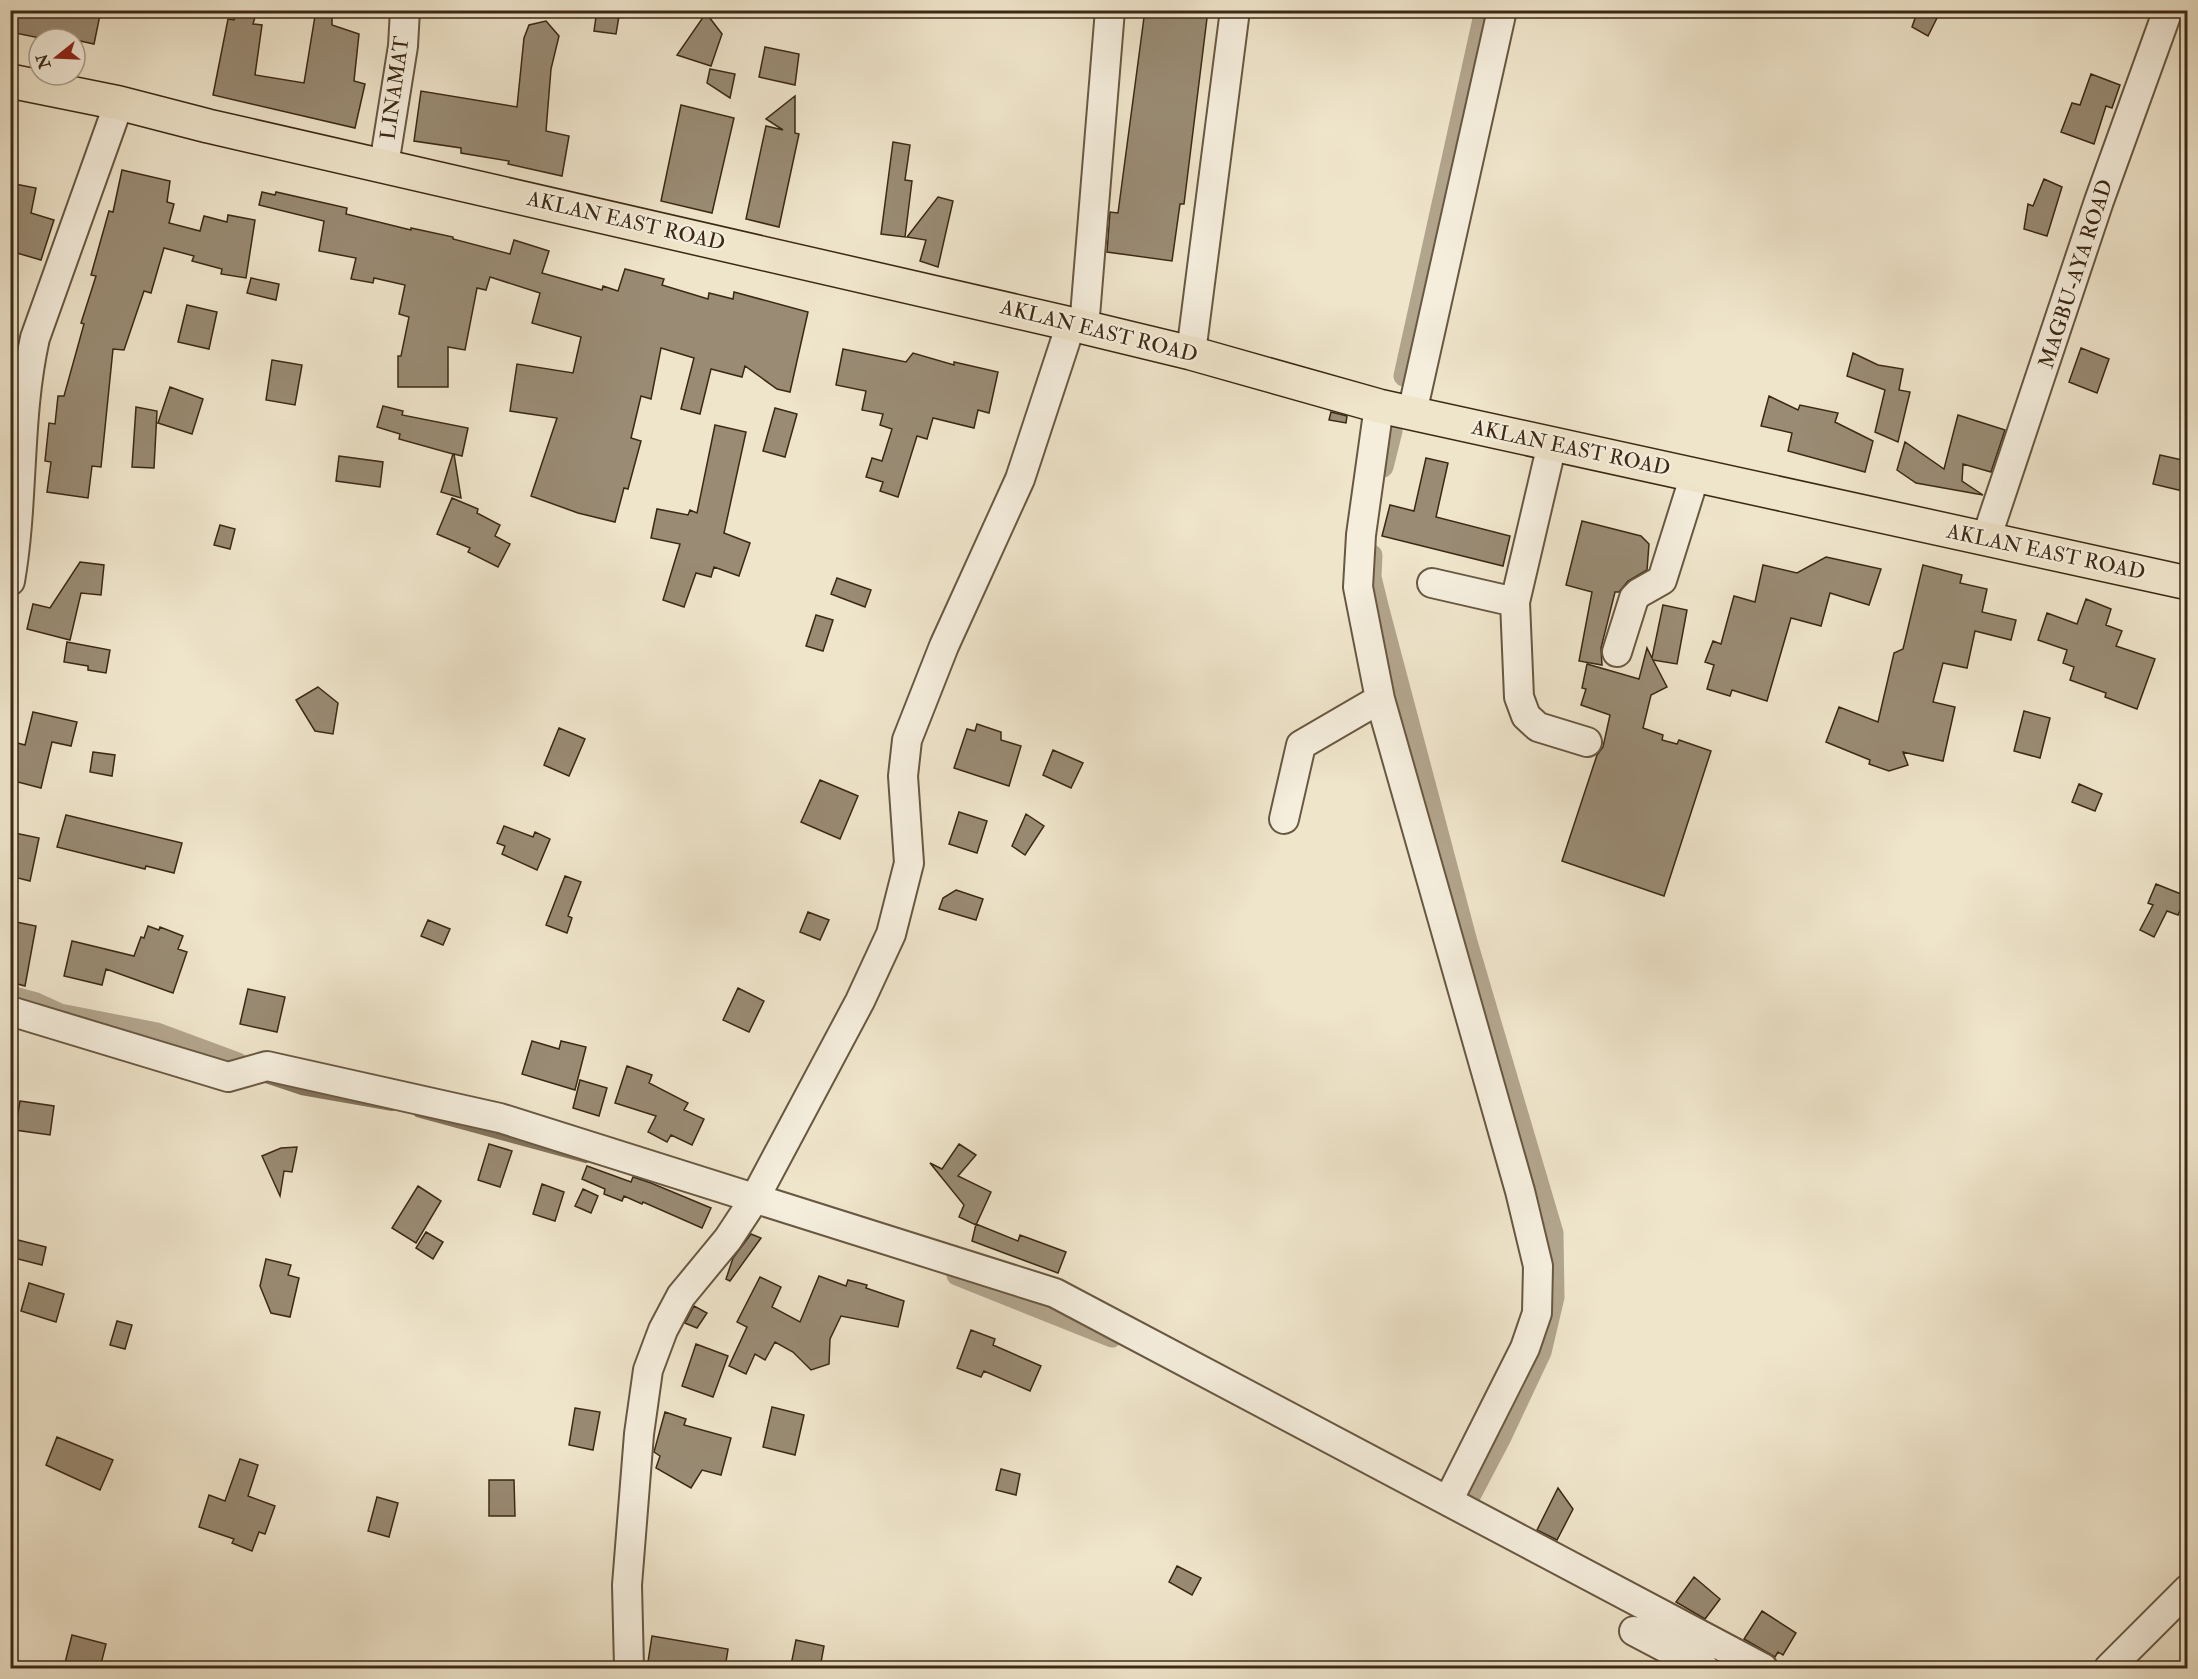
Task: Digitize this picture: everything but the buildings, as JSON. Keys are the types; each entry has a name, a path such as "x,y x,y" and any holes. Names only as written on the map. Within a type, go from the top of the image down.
{"main road":[{"name":"AKLAN EAST ROAD","path":"10,81 119,103 208,126 1078,326 1191,353 1379,406 2187,583"}],"street":[{"name":"LINAMAT","path":"384,165 404,46 405,10"},
{"path":"629,1668 627,1586 639,1434 648,1370 663,1330 681,1296 728,1239 755,1198 860,1001 891,934 909,863 903,776 907,740 944,645 1020,479 1078,326 1110,10"},
{"path":"1191,353 1235,10"},
{"path":"1413,413 1502,10"},
{"name":"MAGBU-AYA ROAD","path":"1986,539 2099,201 2168,10"},
{"path":"10,582 17,544 26,376 34,338 119,103"},
{"path":"1379,406 1358,566 1358,587 1380,699 1528,1219 1538,1266 1537,1313 1525,1348 1448,1501"},
{"path":"1552,444 1515,602 1519,697 1526,716 1539,727 1587,742"},
{"path":"1617,652 1634,598 1638,592 1662,580 1695,475"},
{"path":"1432,583 1515,602"},
{"path":"1284,819 1301,745 1380,699"},
{"path":"10,1011 228,1077 267,1066 500,1118 1055,1293 1763,1668"},
{"path":"2109,1668 2187,1589"},
{"path":"1634,1631 1704,1668"}],"waterway":[{"path":"1404,376 1485,10"},
{"path":"1383,467 1392,431"},
{"path":"1372,555 1371,577 1378,606 1467,942 1553,1233 1554,1297 1541,1352 1469,1498"},
{"path":"10,996 36,1003 60,1014 157,1033 238,1063"},
{"path":"262,1079 301,1092 392,1108"},
{"path":"417,1114 586,1160"},
{"path":"957,1275 1112,1337"},
{"path":"1690,1645 1732,1668"}]}
